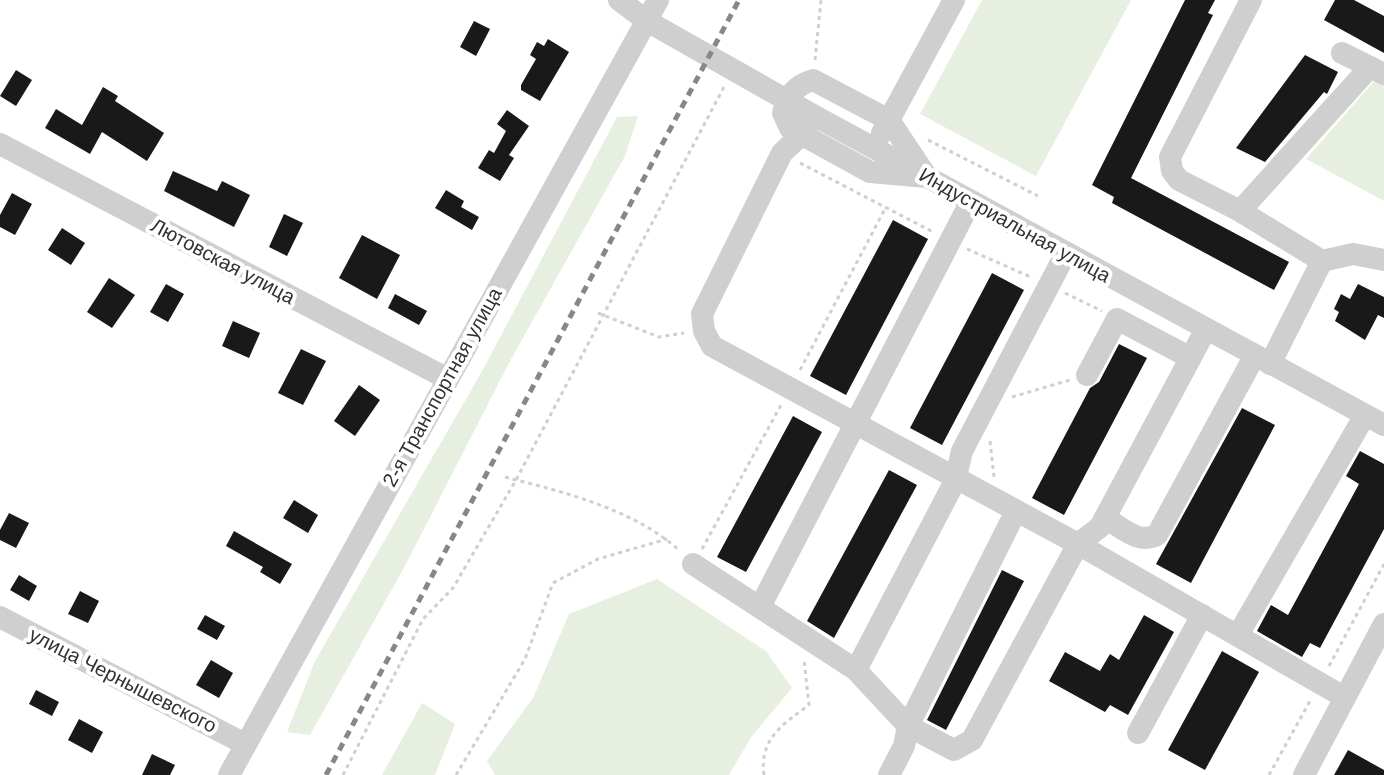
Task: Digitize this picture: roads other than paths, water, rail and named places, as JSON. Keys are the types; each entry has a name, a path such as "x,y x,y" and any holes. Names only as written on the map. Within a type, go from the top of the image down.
{"street":[{"name":"Индустриальная улица","path":"619,0 647,21 786,100 807,124 874,148 1374,420"},
{"name":"2-я Транспортная улица","path":"229,775 446,378 658,0"},
{"path":"874,148 954,0"},
{"path":"1251,0 1170,157 1172,171 1179,180 1240,211 1322,261 1353,254 1384,260"},
{"path":"1240,211 1377,71 1342,53"},
{"path":"786,100 800,84 813,80 889,120 927,177"},
{"path":"927,177 870,172 807,124 782,153 702,314 704,331 712,346 955,481 1078,544 1344,697"},
{"name":"Лютовская улица","path":"0,144 446,378"},
{"path":"760,607 971,201"},
{"path":"856,670 955,481 962,451 1066,253"},
{"path":"1105,518 1139,538 1148,540 1157,535 1322,261"},
{"path":"1087,375 1117,319 1189,357"},
{"path":"693,564 856,670 908,726 954,750 972,740 1078,544 1100,527 1206,329"},
{"path":"1238,635 1374,420"},
{"path":"889,775 1006,506"},
{"path":"1138,733 1202,615"},
{"name":"улица Чернышевского","path":"0,617 245,744"},
{"path":"1304,775 1384,624"}],"railway":[{"path":"326,775 739,0"}]}
